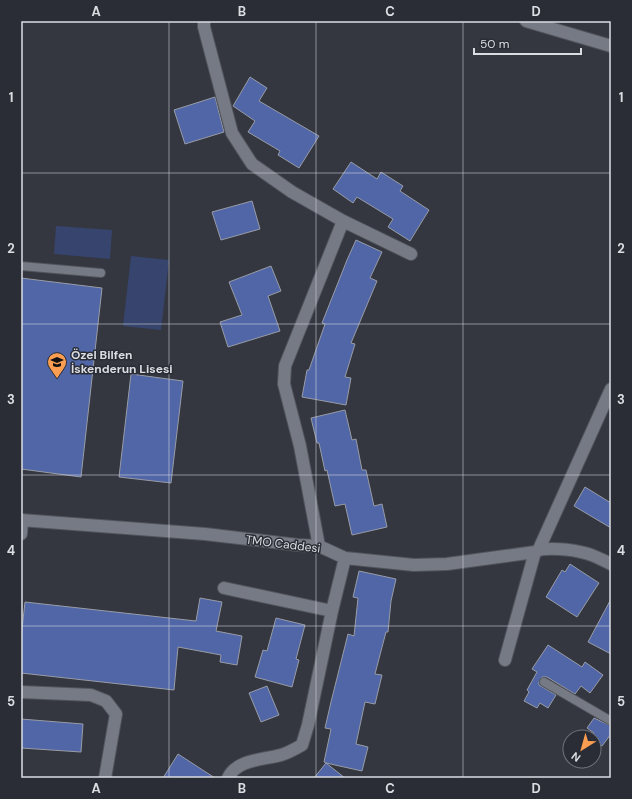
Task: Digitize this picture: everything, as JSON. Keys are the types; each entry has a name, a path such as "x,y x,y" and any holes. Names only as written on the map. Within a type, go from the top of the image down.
{"street":[{"path":"204,21 204,27 232,132 252,164 292,192 343,221 411,254"},
{"path":"526,21 611,46"},
{"path":"319,546 300,446 284,384 285,366 343,221"},
{"path":"504,660 537,550 608,405 611,389"},
{"path":"21,534 22,520"},
{"name":"TMO Caddesi","path":"22,520 205,534 319,546 345,558 414,565 447,564 549,548 584,553 611,564"},
{"path":"228,778 230,774 245,762 283,755 302,745 308,725 332,611 345,558"},
{"path":"224,588 332,611"},
{"path":"21,692 91,695 106,701 116,714 105,778"}],"lane":[{"path":"21,266 100,273"},
{"path":"544,682 611,721"}],"shaded area":[{"path":"56,226 112,230 110,259 54,254"},
{"path":"131,256 169,260 161,330 123,326"}],"building":[{"path":"250,77 267,88 259,101 319,136 299,168 278,155 280,151 248,132 255,121 233,106"},
{"path":"215,97 224,132 185,144 174,110"},
{"path":"351,162 377,179 381,172 403,186 400,191 429,210 410,241 388,227 393,219 357,197 353,203 333,189"},
{"path":"252,201 260,229 221,240 212,212"},
{"path":"356,240 382,252 370,278 377,281 351,343 355,344 345,377 351,378 346,405 302,397 307,370 309,370 325,324 322,323"},
{"path":"271,266 281,291 268,296 280,331 228,347 220,322 242,315 229,282"},
{"name":"Özel Bilfen İskenderun Lisesi","path":"21,278 102,288 81,477 21,469"},
{"path":"131,374 183,381 171,483 119,477"},
{"path":"345,410 352,440 356,439 362,470 366,470 374,506 382,504 387,527 352,535 345,504 335,506 327,470 325,471 319,443 317,443 311,418"},
{"path":"585,487 611,503 611,528 574,506"},
{"path":"570,564 599,583 577,617 546,597 562,570 565,572"},
{"path":"359,571 396,579 391,601 388,632 386,632 375,674 382,675 375,704 365,702 356,744 368,747 362,771 324,762 331,729 325,728 348,634 354,636 358,598 353,597"},
{"path":"200,598 222,602 216,631 242,636 237,665 220,662 221,655 178,647 174,690 21,673 21,638 25,602 196,621"},
{"path":"611,599 611,654 588,642"},
{"path":"276,618 305,625 296,659 299,660 292,687 255,677 263,650 267,651"},
{"path":"548,645 582,667 585,662 603,675 590,693 581,686 575,694 547,677 542,677 539,685 556,695 548,708 540,703 537,708 524,701 529,692 527,690 537,672 532,669"},
{"path":"267,686 279,715 261,722 249,693"},
{"path":"594,718 611,726 611,734 602,746 602,729 587,728"},
{"path":"21,719 83,724 81,752 21,748"},
{"path":"178,754 215,778 163,778"},
{"path":"326,763 345,778 314,778"}],"place":[{"name":"Özel Bilfen İskenderun Lisesi","path":"57,379"}]}
